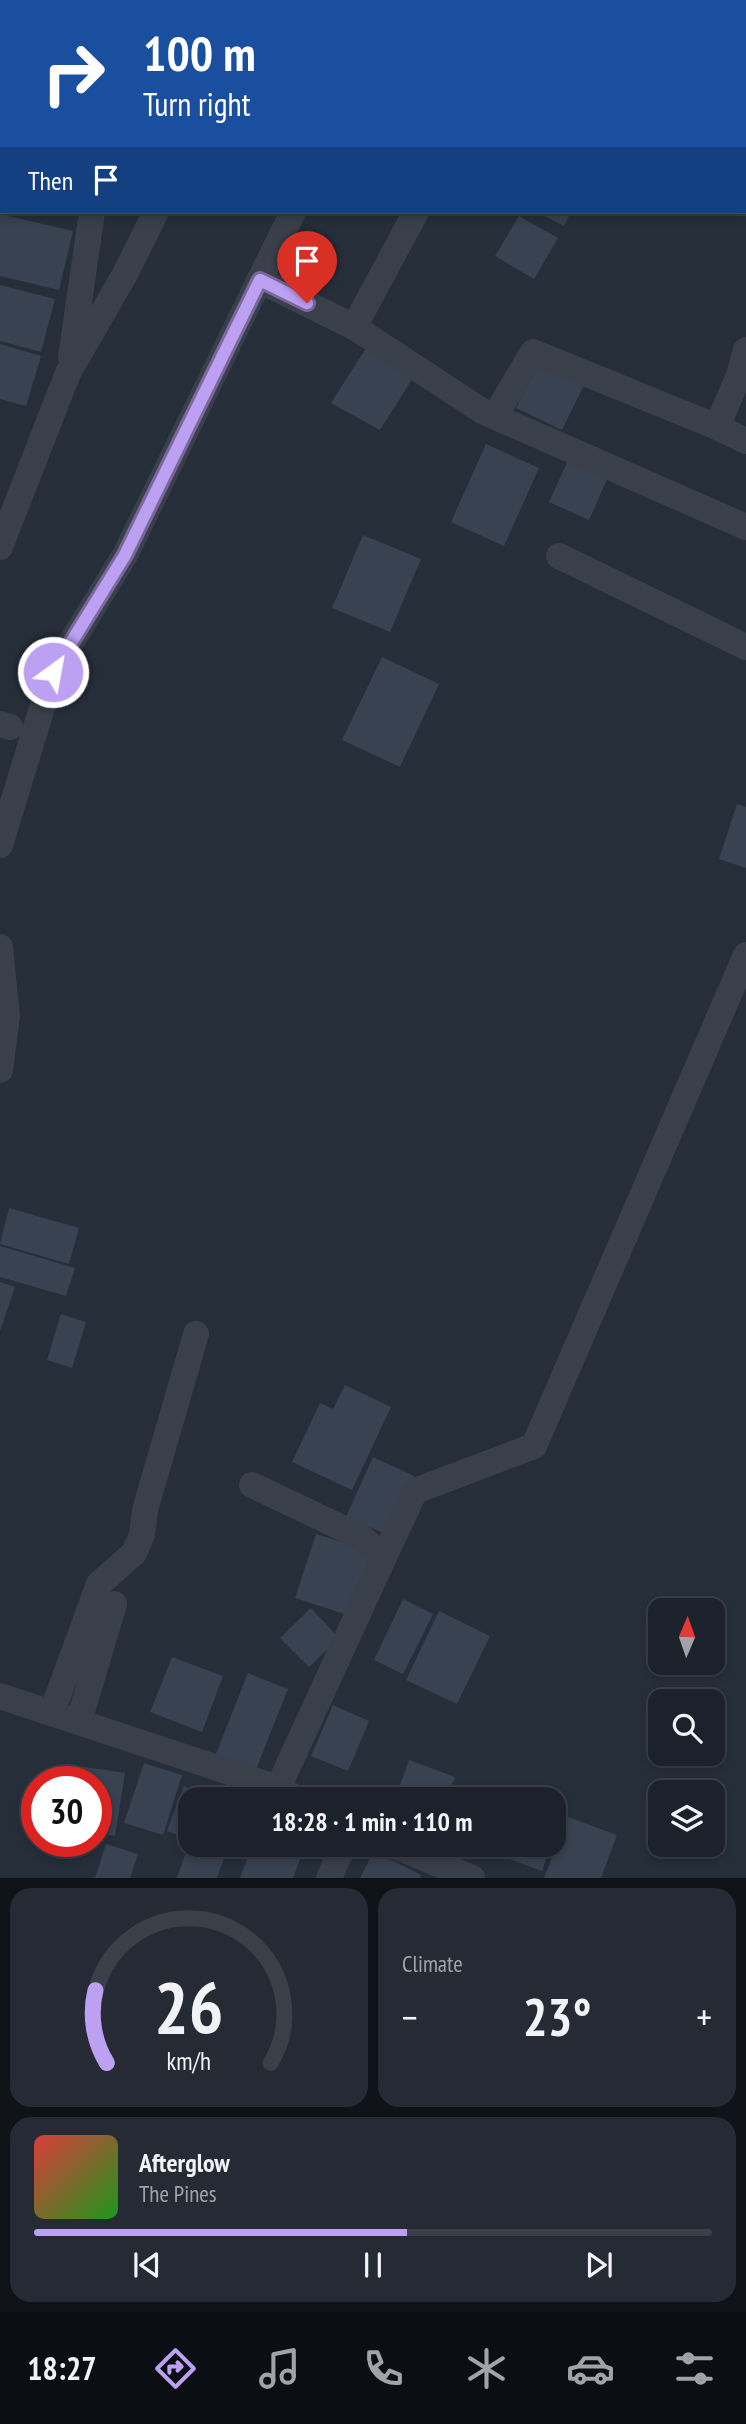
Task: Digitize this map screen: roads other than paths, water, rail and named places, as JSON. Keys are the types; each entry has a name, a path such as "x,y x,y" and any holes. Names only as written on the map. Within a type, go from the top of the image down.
{"street":[{"path":"68,373 92,214"},
{"path":"0,547 68,373 125,274 155,214"},
{"path":"0,845 53,672 125,555 292,214"},
{"path":"354,327 415,214"},
{"path":"260,280 354,327 482,411 746,527"},
{"path":"717,427 739,375 746,350"},
{"path":"495,416 533,352 746,441"},
{"path":"558,556 746,647"},
{"path":"0,947 7,1016 0,1070"},
{"path":"290,1787 384,1557 415,1491 534,1446 746,956"},
{"path":"52,1712 99,1584 134,1553 142,1535 145,1510 196,1334"},
{"path":"252,1485 360,1536 384,1557"},
{"path":"79,1721 114,1604"},
{"path":"0,1696 271,1787"},
{"path":"329,1878 338,1857"},
{"path":"422,1857 472,1878"}]}
